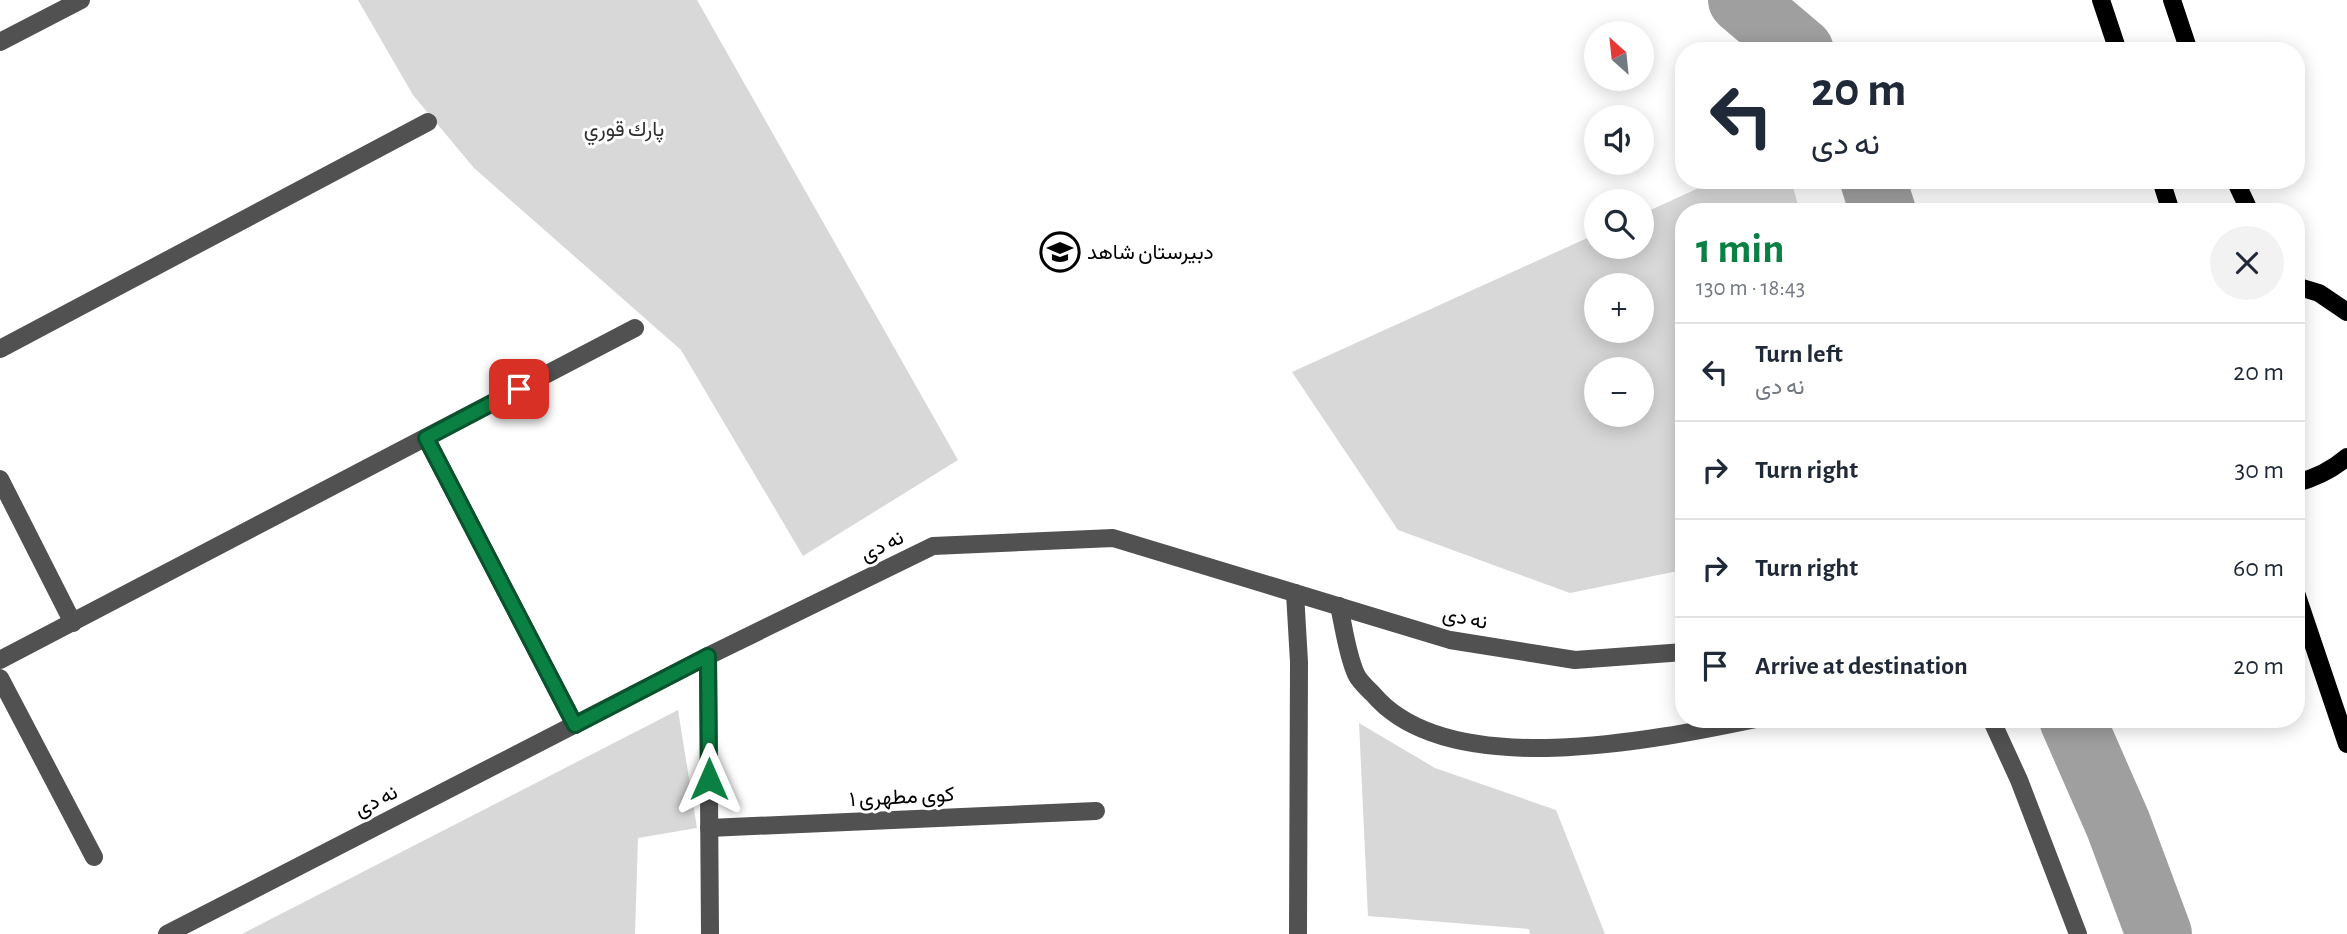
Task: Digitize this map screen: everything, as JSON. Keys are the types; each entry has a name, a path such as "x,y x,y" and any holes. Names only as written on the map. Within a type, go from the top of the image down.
{"main road":[{"path":"2101,0 2115,42"},
{"path":"2172,0 2186,42"},
{"path":"2305,289 2345,307"},
{"path":"2305,480 2324,473 2347,457"},
{"path":"2305,620 2347,744"}],"street":[{"path":"0,42 82,0"},
{"path":"0,349 428,122"},
{"path":"0,660 635,328"},
{"path":"426,438 575,725"},
{"path":"0,479 73,622"},
{"name":"نه دی","path":"167,934 708,656 933,546 1113,538 1450,640 1575,660 1675,653"},
{"path":"1295,593 1299,662 1297,934"},
{"path":"1339,606 1356,675 1388,713 1441,738 1548,750 1661,739 1713,728"},
{"path":"708,656 710,934"},
{"path":"0,678 94,857"},
{"path":"1995,728 2019,780 2078,934"},
{"name":"کوی مطهری ۱","path":"709,828 1096,811"}],"green space":[{"name":"پارك قوري","path":"358,0 697,0 958,460 803,556 681,350 474,168 413,95"},
{"path":"1696,189 1794,189 1797,203 1675,203 1675,572 1570,593 1398,530 1292,372 1584,239 1584,259 1654,259 1654,208"},
{"path":"678,710 697,828 638,838 635,934 242,934"},
{"path":"1359,723 1435,768 1556,810 1605,934 1530,934 1529,929 1368,916"}],"waterway":[{"path":"1741,0 1790,42"},
{"path":"1876,189 1880,203"},
{"path":"2076,728 2118,824 2159,934"}],"place":[{"name":"دبیرستان شاهد","path":"1060,252"}],"route":[{"path":"519,389 426,438 575,725 708,656 709,779"}]}
